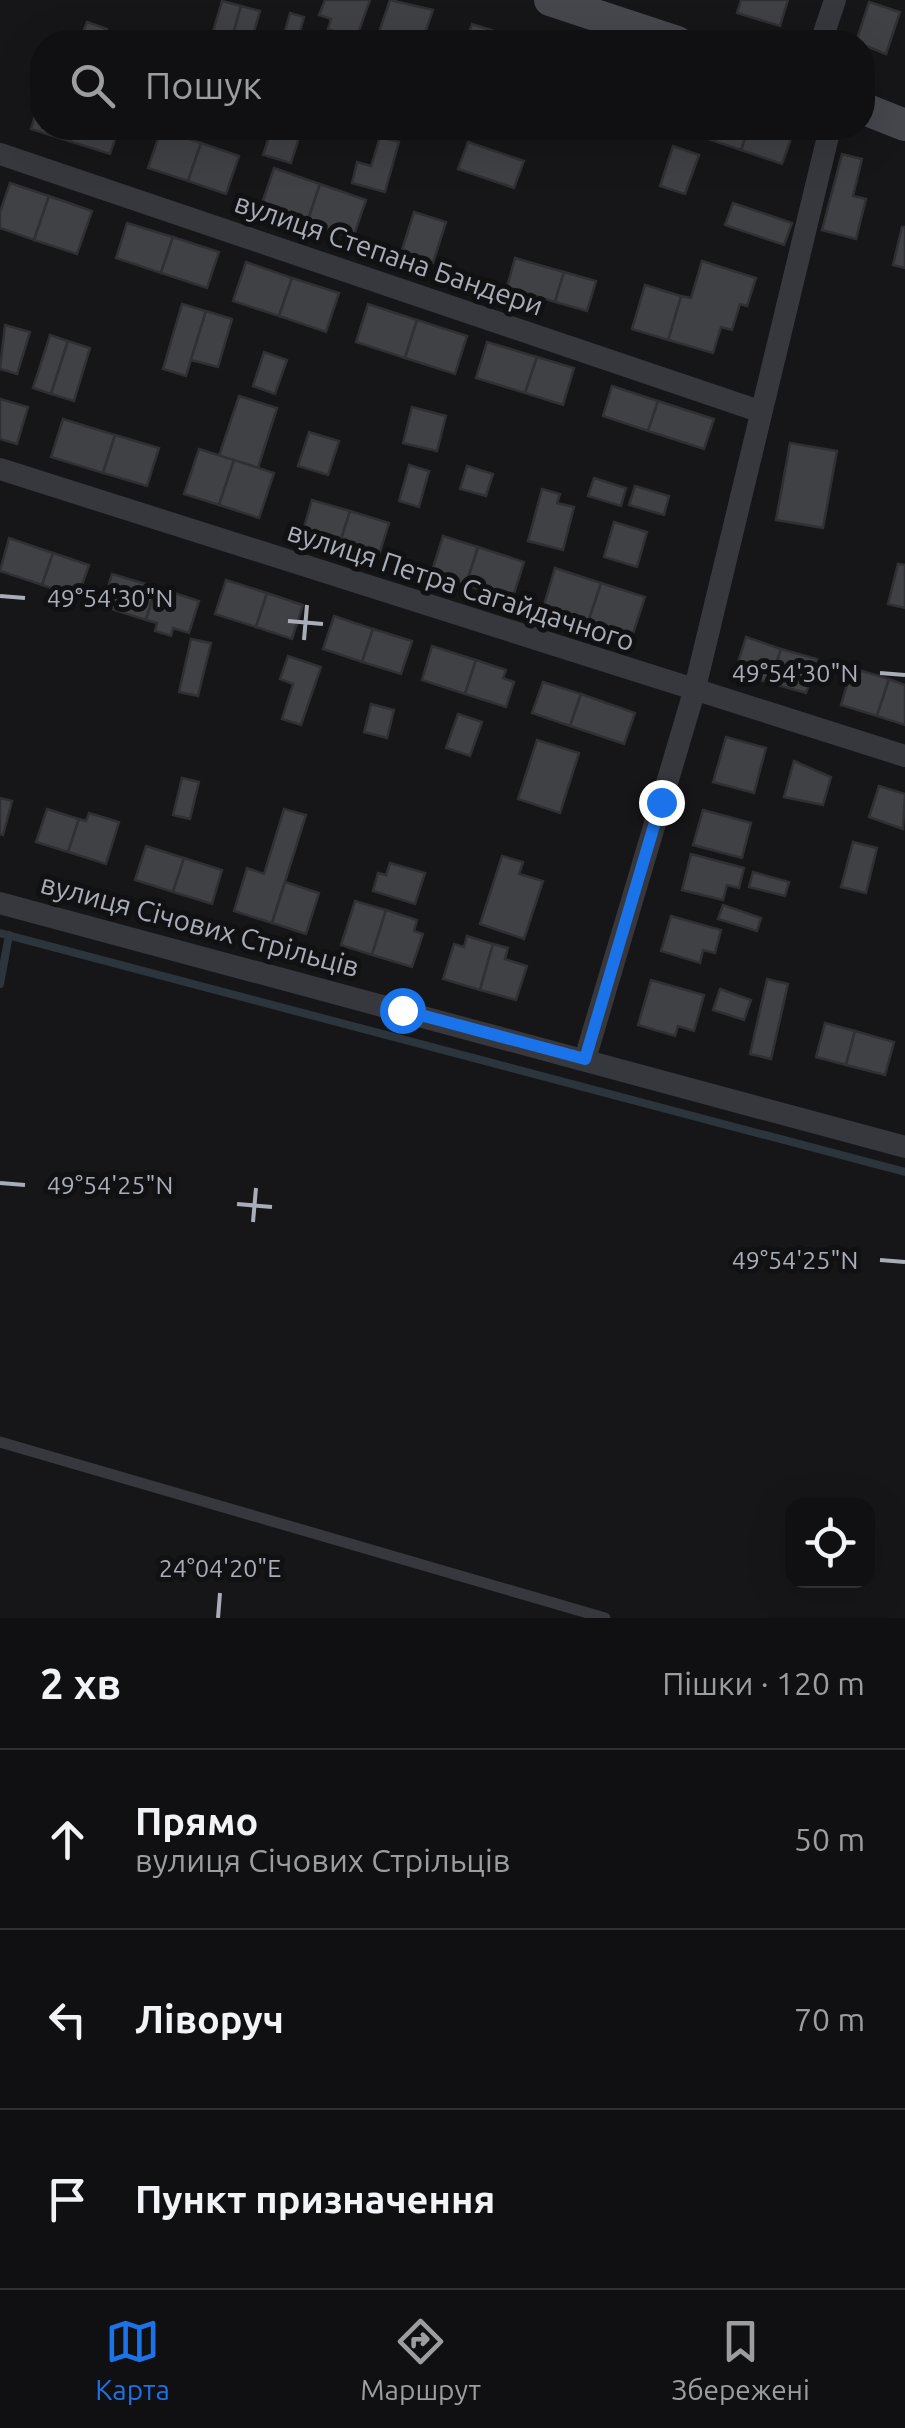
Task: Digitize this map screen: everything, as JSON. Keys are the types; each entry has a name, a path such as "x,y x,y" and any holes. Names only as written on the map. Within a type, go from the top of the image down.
{"street":[{"path":"550,0 641,30"},
{"path":"825,30 834,0"},
{"path":"875,113 905,125"},
{"path":"585,1059 694,692 758,411 827,140"},
{"name":"вулиця Степана Бандери","path":"0,154 758,411"},
{"name":"вулиця Петра Сагайдачного","path":"0,469 905,756"},
{"name":"вулиця Січових Стрільців","path":"0,903 905,1147"}],"lane":[{"path":"0,1442 587,1616 605,1618"}],"building":[{"path":"325,0 370,0 359,30 328,29 331,19 319,15"},
{"path":"390,0 433,10 426,30 380,30"},
{"path":"741,0 788,0 780,26 737,13"},
{"path":"222,1 241,6 234,30 214,30"},
{"path":"869,2 900,12 886,54 875,50 875,30 860,30"},
{"path":"241,6 260,11 254,30 234,30"},
{"path":"290,13 304,17 300,30 285,30"},
{"path":"87,22 107,29 107,30 84,30"},
{"path":"472,24 491,30 470,30"},
{"path":"69,140 115,140 110,154"},
{"path":"158,140 201,143 188,181 148,168"},
{"path":"268,140 298,140 291,163 263,155"},
{"path":"379,140 399,142 385,192 352,183 357,162 371,166"},
{"path":"711,140 745,140 741,150"},
{"path":"745,140 791,140 782,164 741,150"},
{"path":"468,142 524,161 514,188 458,169"},
{"path":"201,143 239,156 226,194 188,181"},
{"path":"673,146 699,155 685,194 660,186"},
{"path":"842,154 862,159 853,196 866,199 856,239 822,230"},
{"path":"274,168 320,184 307,223 261,206"},
{"path":"10,183 49,196 34,240 0,228 0,212"},
{"path":"320,184 366,200 353,238 307,223"},
{"path":"49,196 92,211 77,254 34,240"},
{"path":"733,203 792,223 784,245 725,225"},
{"path":"414,212 446,222 433,263 401,253"},
{"path":"127,223 173,237 161,273 116,258"},
{"path":"905,227 905,268 893,265"},
{"path":"173,237 219,252 207,288 161,273"},
{"path":"515,258 564,272 555,302 507,287"},
{"path":"702,261 756,278 747,306 740,304 732,330 721,327 713,353 668,340 681,296 691,298"},
{"path":"246,262 292,278 279,316 233,301"},
{"path":"564,272 596,281 587,311 555,302"},
{"path":"292,278 339,293 326,332 279,316"},
{"path":"645,285 681,296 668,340 632,329"},
{"path":"182,304 206,311 186,376 163,369"},
{"path":"368,304 417,320 405,358 356,342"},
{"path":"206,311 232,319 218,367 191,360"},
{"path":"417,320 467,336 455,374 405,358"},
{"path":"5,325 30,332 17,374 0,369"},
{"path":"50,335 68,341 51,394 33,388"},
{"path":"68,341 90,348 74,401 51,394"},
{"path":"487,342 537,357 525,393 476,378"},
{"path":"264,352 287,360 275,394 253,386"},
{"path":"537,357 574,368 563,405 525,393"},
{"path":"612,386 658,401 648,431 603,416"},
{"path":"239,396 277,408 258,468 219,456"},
{"path":"0,399 28,407 17,444 0,439"},
{"path":"658,401 714,419 704,449 648,431"},
{"path":"412,407 446,416 437,451 403,443"},
{"path":"63,419 115,435 103,473 51,457"},
{"path":"309,432 339,441 328,475 298,466"},
{"path":"115,435 159,448 147,486 103,473"},
{"path":"790,443 837,451 823,528 776,520"},
{"path":"199,449 234,460 219,505 184,494"},
{"path":"234,460 274,473 259,518 219,505"},
{"path":"409,465 429,471 419,507 399,501"},
{"path":"467,466 493,474 486,496 460,489"},
{"path":"594,478 626,488 621,506 588,496"},
{"path":"635,486 669,496 664,515 629,505"},
{"path":"542,489 560,494 557,503 574,507 563,550 528,541"},
{"path":"312,500 350,511 339,546 302,534"},
{"path":"350,511 389,523 378,558 339,546"},
{"path":"614,522 647,532 637,567 604,557"},
{"path":"443,536 478,547 466,585 431,574"},
{"path":"9,538 53,553 42,585 0,571"},
{"path":"478,547 524,562 512,600 466,585"},
{"path":"53,553 89,565 78,597 42,585"},
{"path":"898,564 905,565 905,608 888,604"},
{"path":"555,568 601,583 588,623 543,608"},
{"path":"112,574 156,587 146,620 102,606"},
{"path":"226,580 267,593 256,627 215,614"},
{"path":"601,583 645,597 632,637 588,623"},
{"path":"156,587 199,601 189,633 173,628 171,636 155,631 157,623 146,620"},
{"path":"267,593 303,605 292,639 256,627"},
{"path":"334,616 373,629 362,662 323,649"},
{"path":"373,629 412,641 401,674 362,662"},
{"path":"746,637 781,649 770,683 735,672"},
{"path":"191,639 211,643 198,696 179,692"},
{"path":"432,646 476,660 465,694 422,680"},
{"path":"781,649 817,659 806,693 770,683"},
{"path":"288,656 321,667 301,725 282,719 293,684 280,679"},
{"path":"476,660 506,670 503,678 514,682 506,707 465,694"},
{"path":"852,668 889,679 877,716 841,705"},
{"path":"889,679 905,685 905,725 877,716"},
{"path":"543,682 581,694 570,726 532,713"},
{"path":"581,694 635,713 624,744 570,726"},
{"path":"371,704 394,710 387,738 364,732"},
{"path":"458,714 482,722 470,756 446,748"},
{"path":"726,737 766,748 754,793 713,782"},
{"path":"537,740 579,753 560,813 518,799"},
{"path":"794,761 831,777 823,805 784,797"},
{"path":"182,778 199,782 190,819 173,815"},
{"path":"879,786 905,794 903,829 869,817"},
{"path":"0,798 12,801 3,835 0,834"},
{"path":"47,809 79,819 68,852 36,842"},
{"path":"284,809 306,815 272,923 234,911 247,868 264,874"},
{"path":"703,810 751,823 742,858 693,845"},
{"path":"89,813 119,822 106,864 68,852 79,819 86,821"},
{"path":"853,842 877,848 866,893 841,887"},
{"path":"146,846 184,858 173,892 135,880"},
{"path":"691,854 744,868 739,888 727,885 723,900 682,890"},
{"path":"502,856 523,862 519,874 543,881 524,939 480,924"},
{"path":"184,858 222,870 212,904 173,892"},
{"path":"390,863 425,873 415,904 373,891 378,873 386,875"},
{"path":"753,872 789,882 785,896 749,887"},
{"path":"285,882 319,893 306,934 272,923"},
{"path":"355,901 386,910 372,955 341,945"},
{"path":"723,905 761,918 757,931 718,919"},
{"path":"386,910 417,920 414,931 423,934 412,967 372,955"},
{"path":"671,916 721,930 715,953 703,950 700,963 661,951"},
{"path":"467,936 493,944 480,990 443,979 454,944 464,947"},
{"path":"493,944 508,948 505,959 527,966 516,1000 480,990"},
{"path":"767,979 788,984 771,1059 750,1054"},
{"path":"651,980 704,995 694,1031 678,1026 675,1036 638,1025"},
{"path":"720,989 751,1000 744,1020 713,1010"},
{"path":"825,1023 855,1031 846,1065 816,1057"},
{"path":"855,1031 894,1042 885,1075 846,1065"}],"waterway":[{"path":"0,933 905,1172"},
{"path":"0,984 9,935"}],"route":[{"path":"402,1010 585,1059 661,802"}]}
